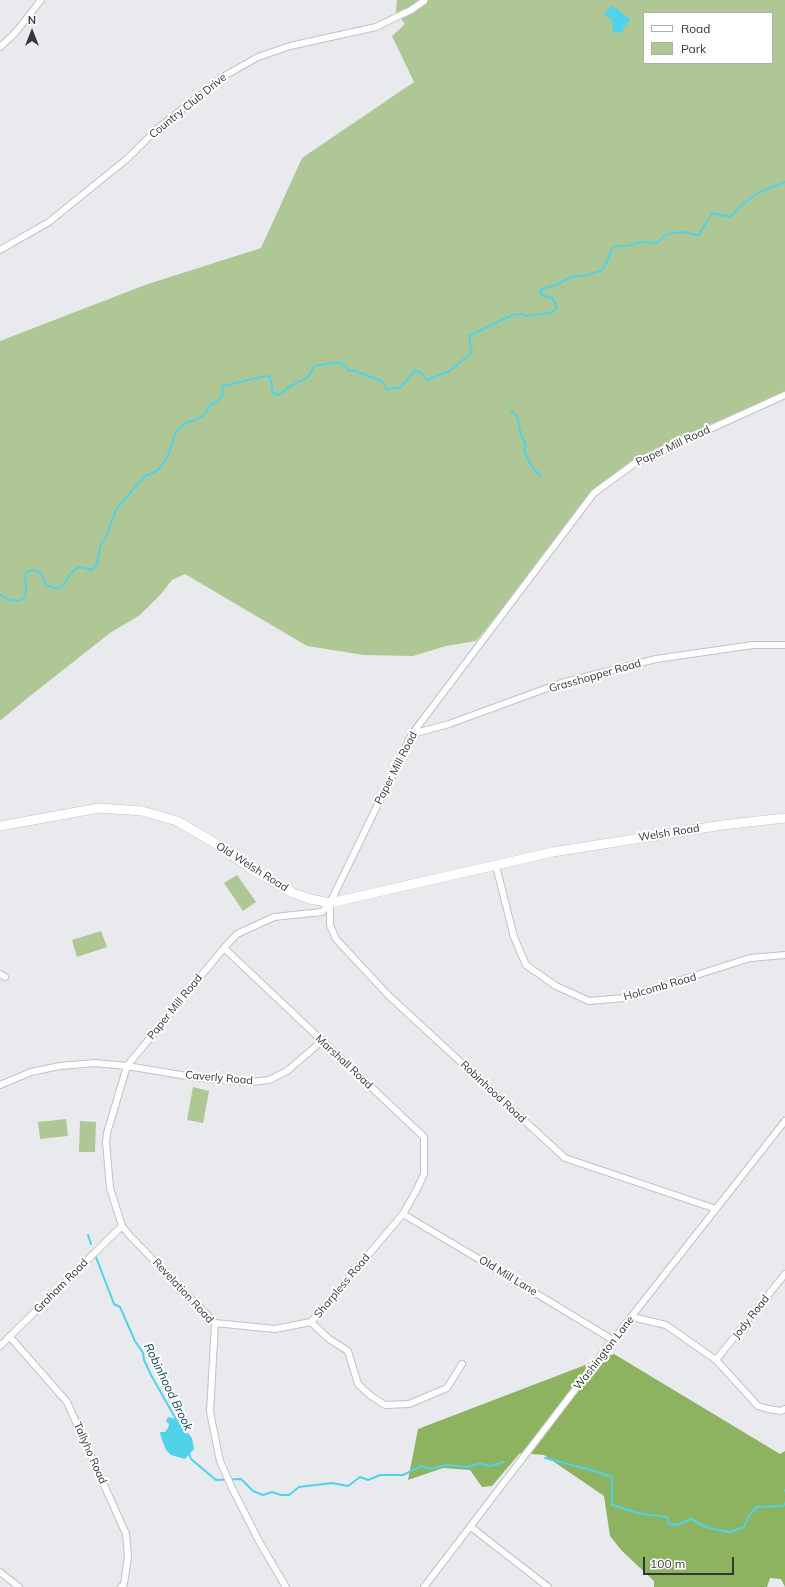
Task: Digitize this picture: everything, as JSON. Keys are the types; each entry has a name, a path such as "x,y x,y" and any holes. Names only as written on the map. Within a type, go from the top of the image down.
{"main road":[{"name":"Old Welsh Road","path":"0,826 99,808 142,811 177,822 220,846 251,869 294,893 310,900 330,903 553,852"},
{"name":"Welsh Road","path":"553,852 699,828 785,818"}],"street":[{"path":"0,47 16,32 41,0"},
{"name":"Country Club Drive","path":"0,250 49,222 128,158 157,129 226,75 258,57 290,46 376,27 411,10 424,1"},
{"name":"Paper Mill Road","path":"128,1066 237,934 274,917 322,912 330,903 412,734 594,493 635,463 785,395"},
{"name":"Grasshopper Road","path":"412,734 449,724 561,683 656,659 753,645 785,645"},
{"name":"Holcomb Road","path":"496,866 514,937 526,965 556,986 589,1001 624,998 750,958 785,955"},
{"name":"Robinhood Road","path":"330,903 330,925 336,939 346,951 389,996 565,1158 716,1209"},
{"name":"Marshall Road","path":"224,948 424,1137 424,1174 416,1191"},
{"name":"Caverly Road","path":"128,1066 199,1078 252,1082 269,1080 287,1071 322,1042"},
{"path":"0,1085 31,1072 60,1066 95,1063 128,1066"},
{"name":"Revelation Road","path":"128,1066 107,1133 106,1142 110,1188 122,1226 215,1323 210,1412 220,1461 260,1543 286,1587"},
{"name":"Washington Lane","path":"424,1587 471,1527 513,1469 785,1121"},
{"name":"Sharpless Road","path":"215,1323 275,1329 311,1322 403,1214 416,1191"},
{"name":"Old Mill Lane","path":"403,1214 613,1340"},
{"name":"Graham Road","path":"0,1346 122,1226"},
{"name":"Jody Road","path":"716,1360 785,1274"},
{"path":"632,1317 666,1326 716,1360 758,1406 768,1409 783,1410"},
{"path":"311,1322 329,1340 348,1351 358,1384 370,1396 385,1405 409,1404 447,1388 462,1364"},
{"name":"Tallyho Road","path":"10,1337 66,1402 126,1534 128,1556 124,1584 121,1587"},
{"path":"471,1527 548,1587"},
{"path":"0,1572 19,1587"}],"green space":[{"path":"397,0 785,0 785,392 672,441 632,461 591,492 514,595 476,641 446,646 413,656 364,655 307,646 185,574 172,580 161,594 140,615 110,633 0,721 0,341 145,285 261,248 302,158 414,82 392,36 405,24 396,12"},
{"path":"237,875 256,902 243,911 224,883"},
{"path":"101,931 107,947 77,957 72,940"},
{"path":"193,1087 209,1091 203,1123 187,1120"},
{"path":"66,1119 68,1136 40,1139 38,1122"},
{"path":"80,1121 96,1122 95,1152 79,1152"},
{"path":"614,1354 780,1454 785,1451 785,1587 781,1579 770,1578 767,1587 654,1587 654,1581 622,1551 610,1536 604,1496 544,1455 520,1453 492,1486 482,1487 470,1470 443,1468 408,1480 418,1429"}],"water":[{"path":"612,5 631,20 623,28 623,32 613,33 612,20 604,14"},
{"path":"168,1417 176,1419 192,1438 194,1449 185,1459 171,1455 166,1450 160,1432 165,1432 168,1428 169,1424 166,1421"}],"waterway":[{"path":"0,595 10,600 18,601 24,598 26,591 25,575 28,571 37,571 41,574 46,585 53,588 59,588 66,582 70,574 78,567 92,570 97,564 101,544 105,539 117,508 144,477 158,470 167,458 178,429 187,422 196,420 204,415 210,406 222,397 223,386 266,376 270,377 273,393 277,395 308,377 315,366 333,363 340,363 346,366 348,370 356,371 382,381 387,389 401,387 415,370 423,374 427,380 449,371 470,354 472,351 469,335 512,315 521,314 528,316 549,313 555,310 557,307 552,298 541,295 540,290 558,284 571,277 583,276 601,271 605,266 612,249 616,246 626,246 642,242 657,243 667,234 682,232 699,235 712,213 731,217 739,207 756,194 785,182"},
{"path":"511,411 517,416 521,435 526,445 524,451 532,467 541,476"},
{"name":"Robinhood Brook","path":"88,1235 91,1244"},
{"name":"Robinhood Brook","path":"96,1257 114,1304 120,1307 135,1341 143,1353 144,1360 151,1375 177,1421"},
{"name":"Robinhood Brook","path":"188,1451 191,1459 216,1480 241,1479 253,1491 263,1495 272,1492 281,1495 289,1495 299,1487 332,1483 348,1486 360,1477 368,1480 380,1475 403,1475 421,1466 431,1469 446,1465 469,1467 480,1463 490,1466 504,1462"},
{"name":"Robinhood Brook","path":"545,1458 612,1477 612,1505 642,1514 667,1517 669,1524 677,1525 691,1519 708,1528 730,1532 744,1527 748,1517 757,1507 783,1506 785,1503"}]}
